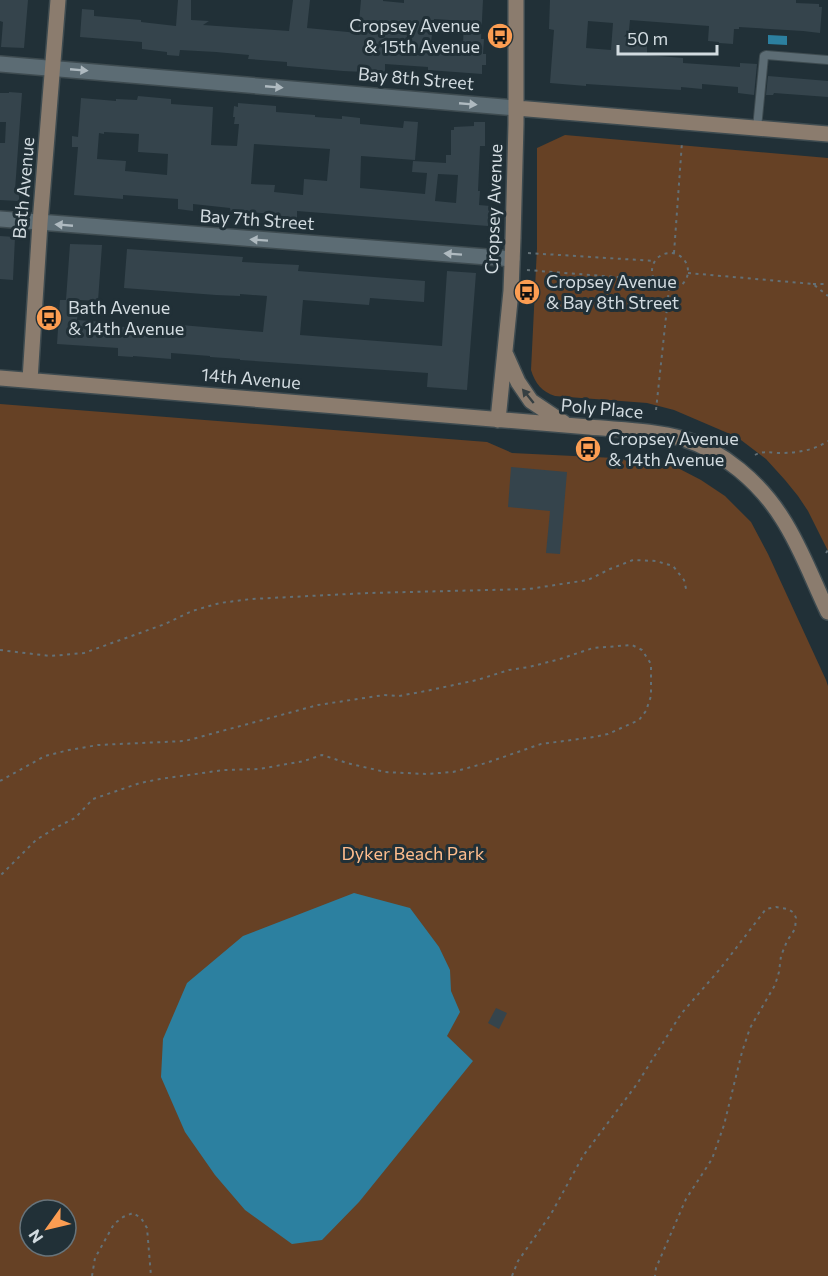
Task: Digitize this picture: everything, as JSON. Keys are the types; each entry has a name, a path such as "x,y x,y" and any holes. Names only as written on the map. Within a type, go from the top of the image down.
{"main road":[{"name":"Bath Avenue","path":"30,380 58,0"},
{"name":"Cropsey Avenue","path":"498,420 511,291 516,108 516,0"},
{"name":"Bay 8th Street","path":"516,108 828,134"},
{"path":"505,352 518,382 531,401 569,426"},
{"name":"14th Avenue","path":"0,378 498,420"},
{"name":"Poly Place","path":"498,420 656,433 683,439 717,454 750,479 782,517 828,612"}],"street":[{"name":"Bay 8th Street","path":"0,64 516,108"},
{"name":"Bay 7th Street","path":"0,219 512,259"}],"lane":[{"path":"757,128 764,56 828,60"}],"path":[{"path":"674,253 682,141"},
{"path":"528,253 655,261"},
{"path":"527,270 654,280 663,288 675,289 684,283 688,273 686,263 674,253 662,255 655,261 652,269 654,280"},
{"path":"688,273 828,284"},
{"path":"813,284 828,296"},
{"path":"656,410 669,289"},
{"path":"755,455 760,452 794,453 808,450 828,441"},
{"path":"0,650 50,656 84,653 165,624 192,611 220,603 251,599 369,593 530,589 588,580 633,560 656,561 673,566 684,580 687,593"},
{"path":"0,781 45,756 69,750 98,745 185,741 318,705 426,691 529,667 593,648 633,645 642,650 651,664 651,696 646,711 639,720 608,734 541,744 453,772 426,774 385,772 322,755 304,761 259,769 224,770 140,783 93,800 75,818 36,840 0,876"},
{"path":"512,1276 518,1261 550,1214 584,1156 637,1084 681,1014 720,969 766,909 776,907 789,909 796,918 795,929 781,956 779,972 774,985 750,1028 724,1125 712,1159 686,1199 656,1268 655,1276"},
{"path":"92,1276 95,1258 114,1224 133,1213 141,1218 147,1228 151,1276"}],"green space":[{"path":"565,135 828,158 828,551 798,496 766,459 737,437 674,410 647,403 555,396 546,392 537,383 531,370 537,248 537,148"},
{"name":"Dyker Beach Park","path":"0,404 487,442 512,453 635,459 674,466 701,480 725,496 751,522 828,686 828,1276 0,1276"}],"water":[{"path":"768,35 787,36 787,45 768,44"},
{"path":"354,893 410,908 439,947 450,970 451,991 460,1012 447,1036 473,1061 359,1202 322,1240 292,1244 245,1210 215,1175 185,1132 161,1077 163,1039 187,983 243,936"}],"building":[{"path":"0,0 28,0 24,48 1,47 3,22 0,21"},
{"path":"178,0 191,0 191,20 209,21 203,25 289,31 293,0 310,0 307,28 358,33 361,0 404,3 404,0 483,0 481,39 484,39 483,54 486,54 486,65 482,65 482,74 385,64 385,73 343,71 287,66 287,62 248,59 249,55 216,52 180,50 179,56 167,55 167,52 142,49 142,42 80,37 82,9 94,10 94,16 176,26","holes":["434,19 464,21 463,45 431,42"]},
{"path":"550,0 796,0 796,3 819,4 819,7 822,7 820,33 739,27 739,29 734,29 733,44 708,41 709,26 630,20 628,40 647,41 647,55 683,58 683,63 740,67 740,63 757,64 754,95 738,93 738,87 702,84 702,89 681,87 681,90 550,83 554,30 549,29","holes":["588,21 613,23 611,50 586,48"]},
{"path":"768,76 828,81 828,97 774,93 766,95"},
{"path":"0,93 22,93 15,190 19,191 19,201 0,200 0,143 5,143 6,122 0,122"},
{"path":"138,96 171,99 171,104 213,107 211,145 237,146 239,124 234,124 235,117 233,117 234,106 238,107 238,103 276,106 276,112 315,115 315,117 360,118 360,124 403,128 404,121 418,122 415,160 361,156 360,188 425,194 427,173 412,172 413,161 446,163 446,155 451,155 451,130 454,130 454,127 474,126 474,122 485,122 485,146 480,146 478,191 480,191 479,205 490,206 488,226 297,211 297,218 244,211 244,214 231,213 230,208 193,204 193,211 178,209 178,199 123,195 123,199 74,195 78,147 72,147 72,136 78,137 81,98 137,100","holes":["104,132 139,134 138,152 168,154 167,175 125,171 126,161 97,159 99,133 104,134","254,144 330,149 327,181 304,179 303,195 274,192 275,185 251,184","438,174 458,175 456,203 435,201"]},
{"path":"0,236 15,237 13,280 0,279"},
{"path":"70,244 102,245 98,301 79,300 77,320 105,322 105,326 181,329 181,325 263,332 267,296 216,295 124,288 127,249 243,257 242,262 299,265 298,271 425,281 424,302 370,298 369,305 303,300 300,335 442,346 447,271 476,273 467,390 427,387 428,373 171,353 171,359 118,356 118,348 57,344 60,300 66,300"},
{"path":"511,467 567,472 560,554 546,553 550,511 508,507"},
{"path":"496,1008 507,1013 499,1029 488,1023"}],"place":[{"name":"Cropsey Avenue & 15th Avenue","path":"500,36"},
{"name":"Cropsey Avenue & Bay 8th Street","path":"527,292"},
{"name":"Bath Avenue & 14th Avenue","path":"49,318"},
{"name":"Cropsey Avenue & 14th Avenue","path":"588,449"}]}
